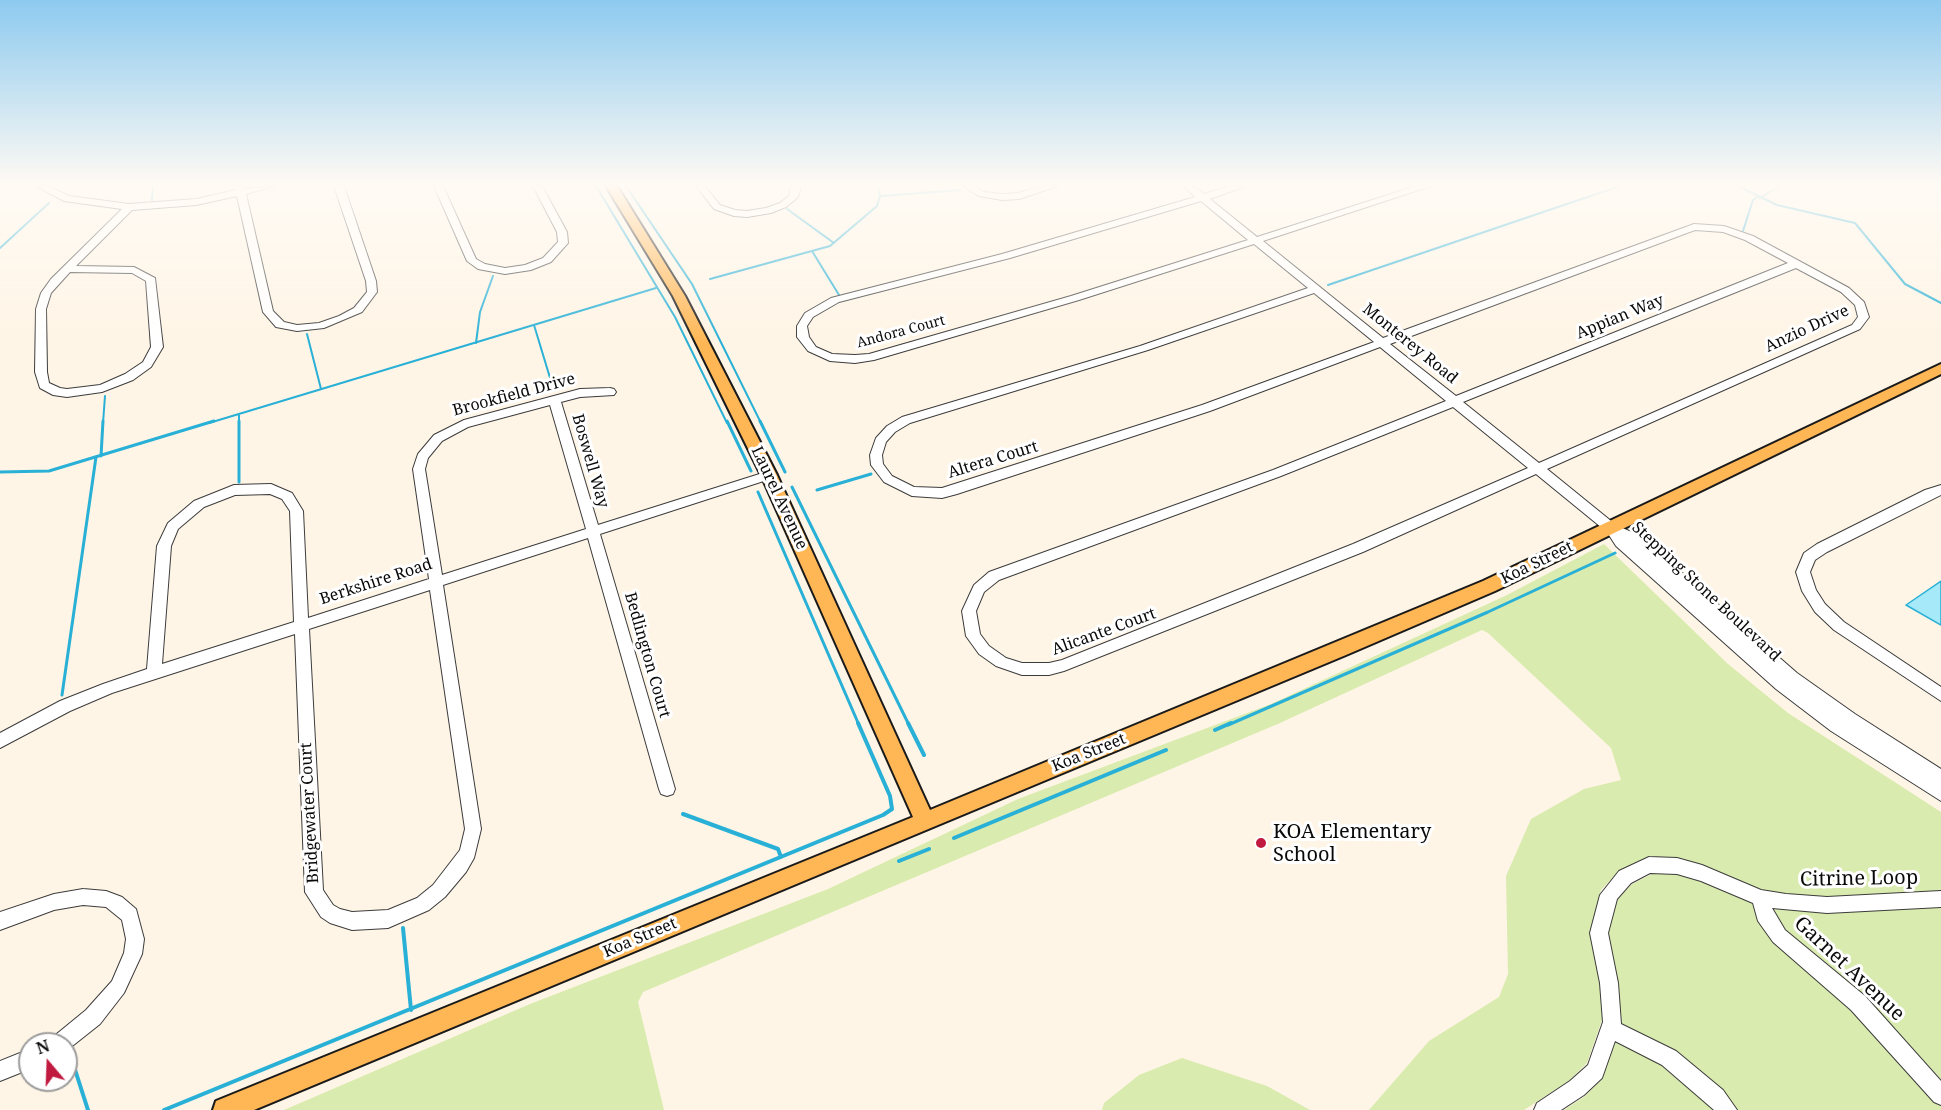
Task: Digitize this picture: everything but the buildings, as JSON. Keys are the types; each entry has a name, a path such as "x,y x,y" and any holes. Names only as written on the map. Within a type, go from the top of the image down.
{"main road":[{"name":"Laurel Avenue","path":"643,238 679,296 770,475 925,820"},
{"name":"Koa Street","path":"225,1110 1340,650 1489,586 1941,368"}],"street":[{"path":"67,269 134,270 150,278 157,347 147,364 129,377 102,388 78,393 57,392 44,385 40,372 42,304 50,287 67,269 98,238"},
{"path":"252,238 270,318 287,327 307,328 333,323 351,315 365,304 372,292 371,281 356,238"},
{"path":"461,238 472,261 482,267 505,271 527,268 547,260 563,243 563,238"},
{"name":"Andora Court","path":"1068,238 835,300 809,315 802,326 804,338 812,349 830,357 855,359 870,357 1075,298 1266,238"},
{"name":"Monterey Road","path":"1252,238 1611,528"},
{"name":"Anzio Drive","path":"1381,342 1665,238"},
{"name":"Anzio Drive","path":"1538,468 1860,324 1864,314 1854,298 1747,238"},
{"name":"Appian Way","path":"1456,402 1796,264"},
{"name":"Altera Court","path":"1316,289 1144,348 906,420 891,429 880,441 876,455 879,469 888,479 912,491 925,493 957,489 1206,408 1381,342"},
{"name":"Brookfield Drive","path":"437,582 419,469 425,451 445,432 464,424 580,393 610,392"},
{"name":"Boswell Way","path":"555,400 593,531"},
{"name":"Alicante Court","path":"1456,402 1206,501 994,576 979,589 971,604 969,619 974,636 992,657 1011,666 1035,670 1064,665 1279,582 1538,468"},
{"name":"Berkshire Road","path":"0,741 65,706 154,672 770,475"},
{"name":"Bridgewater Court","path":"154,672 165,539 185,514 222,494 255,488 271,489 284,494 293,502 296,511 314,892 319,903 336,917 368,922 388,919 423,904 450,880 468,852 473,829 437,582"},
{"path":"1941,490 1930,493 1822,548 1809,557 1803,572 1809,591 1820,608 1833,620 1941,695"},
{"name":"Stepping Stone Boulevard","path":"1611,528 1635,540 1792,677 1850,719 1941,778"},
{"name":"Stepping Stone Boulevard","path":"1611,528 1621,542 1781,685 1836,726 1941,794"},
{"name":"Bedlington Court","path":"593,531 667,789"},
{"name":"Citrine Loop","path":"1544,1110 1577,1088 1595,1071 1612,1022 1609,983 1599,933 1609,895 1625,878 1649,865 1677,867 1702,873 1761,898 1827,905 1941,899"},
{"path":"0,921 54,902 82,897 106,899 116,903 130,915 135,939 133,954 118,987 93,1017 75,1032"},
{"name":"Garnet Avenue","path":"1761,898 1764,915 1779,936 1858,1003 1941,1095"},
{"path":"1610,1029 1669,1058 1716,1097 1727,1110"},
{"path":"0,1071 18,1064"}],"green space":[{"path":"1604,544 1728,664 1788,713 1941,812 1941,892 1822,897 1782,895 1759,891 1673,859 1643,859 1619,871 1601,890 1591,928 1601,980 1603,1017 1587,1063 1570,1080 1524,1110 1369,1110 1429,1041 1499,997 1508,974 1506,876 1531,819 1584,789 1621,780 1611,748 1488,633 1482,630 1280,723 643,992 638,1002 664,1110 284,1110 530,1004 828,889 1018,799 1271,704 1507,595"},
{"path":"1654,873 1680,874 1703,880 1754,902 1941,1104 1941,1110 1736,1110 1620,1026 1607,937 1616,901 1632,884"},
{"path":"1770,907 1832,912 1941,907 1941,1085 1784,932"},
{"path":"1616,1040 1668,1065 1719,1110 1564,1110 1584,1097 1602,1079"},
{"path":"1182,1058 1267,1086 1310,1110 1102,1110 1104,1103 1139,1075"}],"water":[{"path":"1941,581 1941,625 1906,605"}],"waterway":[{"path":"0,248 11,238"},
{"path":"627,238 675,317 727,423"},
{"path":"661,238 692,284 761,423"},
{"path":"827,238 834,243"},
{"path":"834,243 840,238"},
{"path":"1328,285 1467,238"},
{"path":"1867,238 1905,284 1941,303"},
{"path":"710,279 830,246 834,243"},
{"path":"812,251 839,295"},
{"path":"476,342 480,312 493,276"},
{"path":"476,342 656,288"},
{"path":"534,325 554,391"},
{"path":"307,334 321,389"},
{"path":"209,423 476,342"},
{"path":"103,423 105,396"},
{"path":"239,415 239,482"},
{"path":"101,455 103,421"},
{"path":"101,455 214,421"},
{"path":"727,421 751,471"},
{"path":"760,421 785,472"},
{"path":"0,472 49,471 101,455"},
{"path":"62,695 96,457"},
{"path":"817,490 871,474"},
{"path":"792,487 909,725"},
{"path":"758,492 859,725"},
{"path":"1228,725 1488,612 1615,553"},
{"path":"781,857 883,815 892,809 890,796 858,723"},
{"path":"1215,730 1231,723"},
{"path":"909,725 924,755"},
{"path":"954,838 1166,750"},
{"path":"683,814 778,849 781,857"},
{"path":"899,861 929,849"},
{"path":"411,1009 781,857"},
{"path":"403,928 411,1009"},
{"path":"164,1110 411,1009"},
{"path":"78,1079 88,1110"}],"place":[{"name":"KOA Elementary School","path":"1261,843"}]}
